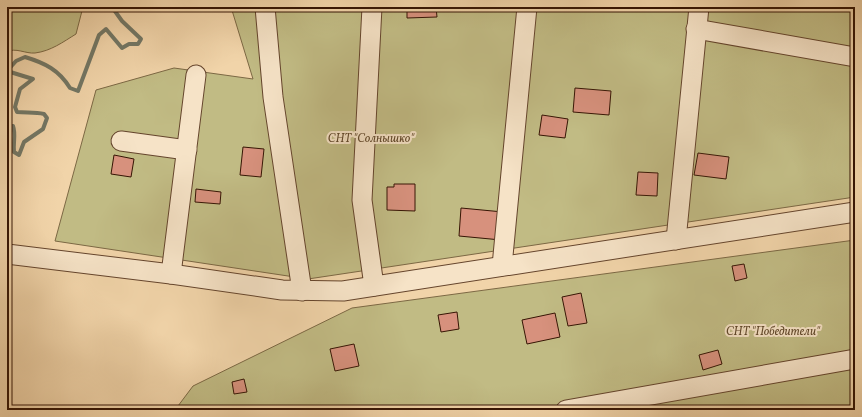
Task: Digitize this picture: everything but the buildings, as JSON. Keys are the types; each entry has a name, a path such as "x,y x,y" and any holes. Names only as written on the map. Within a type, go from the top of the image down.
{"street":[{"path":"265,7 273,97 302,291"},
{"path":"372,7 362,200 374,286"},
{"path":"502,266 527,7"},
{"path":"676,240 698,7"},
{"path":"696,29 855,57"},
{"path":"172,274 196,75"},
{"path":"121,141 187,150"},
{"path":"7,254 172,274 282,290 343,291 855,212"},
{"path":"566,410 855,359"}],"green space":[{"path":"7,7 83,7 76,34 52,48 41,52 32,53 17,50 7,52"},
{"name":"СНТ \"Солнышко\"","path":"231,7 855,7 855,197 308,279 55,241 96,90 174,68 253,79"},
{"name":"СНТ \"Победители\"","path":"855,240 855,410 175,410 193,386 352,308"}],"waterway":[{"path":"7,127 13,126 14,152 19,155 24,142 43,129 47,118 44,114 17,112 15,107 20,89 33,79 7,71 16,61 25,57 39,62 51,68 61,76 70,88 78,91 99,35 106,29 122,48 129,44 138,44 141,39 122,21 112,7"}]}
